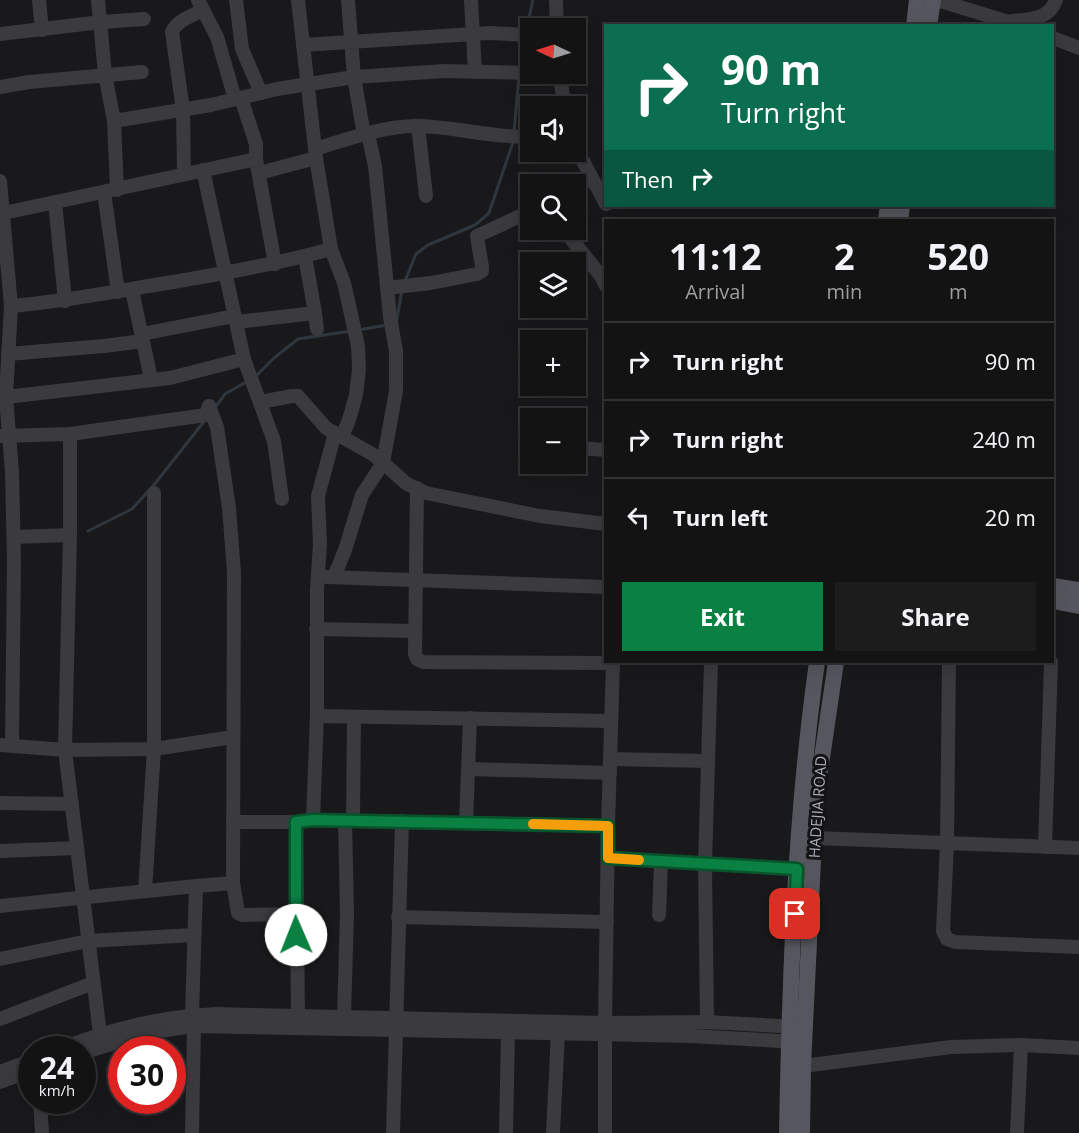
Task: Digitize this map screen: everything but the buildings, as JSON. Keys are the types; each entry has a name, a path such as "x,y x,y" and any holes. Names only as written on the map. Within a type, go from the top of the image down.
{"main road":[{"path":"914,24 917,0"},
{"path":"929,24 935,0"},
{"path":"1054,586 1079,590"},
{"path":"1054,602 1079,606"},
{"name":"HADEJIA ROAD","path":"802,1133 802,1066 796,1034 797,869 801,795 817,663"},
{"name":"HADEJIA ROAD","path":"787,1133 816,838 816,799 836,663"}],"street":[{"path":"39,0 42,30"},
{"path":"98,0 105,74 114,121 110,191 125,291 142,337 151,379"},
{"path":"236,0 243,49 261,93"},
{"path":"298,0 306,84 331,249 344,283 352,328 358,346 356,395 349,420 338,435 318,496 320,544 316,629 317,717 313,820"},
{"path":"334,577 362,495 383,463 396,391 397,371 391,320 396,287 375,166 354,77 348,0"},
{"path":"471,0 475,72"},
{"path":"556,0 557,18"},
{"path":"935,0 1016,23 1047,15 1053,9 1056,0"},
{"path":"184,174 183,110 172,30 201,5 211,21 256,144 258,173 275,264"},
{"path":"0,34 144,19"},
{"path":"303,45 473,34 520,34"},
{"path":"1054,38 1079,48"},
{"path":"114,121 354,77 445,71 520,73"},
{"path":"0,87 29,81 142,72"},
{"path":"418,126 426,196"},
{"path":"258,173 366,135 418,126 520,137"},
{"path":"3,213 256,159"},
{"path":"583,162 604,201"},
{"path":"203,170 244,359 274,441 282,499"},
{"path":"586,181 591,177"},
{"path":"0,189 5,283 11,306 5,326 4,437 9,532 6,745 66,750 154,749 232,737"},
{"path":"55,202 65,301"},
{"path":"396,287 477,274 482,271 477,236 520,216"},
{"path":"572,240 604,282"},
{"path":"11,306 65,301 224,274 275,264 331,249"},
{"path":"305,256 317,329"},
{"path":"5,362 104,346 235,319 315,313"},
{"path":"6,397 185,375 244,359"},
{"path":"260,402 298,396 320,423 374,455 407,484 417,488 447,498 540,516 604,524"},
{"path":"4,437 70,434 207,410 217,427 229,508 234,572 233,883 238,913 242,915 296,914"},
{"path":"70,434 66,750 100,1034"},
{"path":"586,449 604,450"},
{"path":"417,488 415,631 417,659 423,662 604,662"},
{"path":"144,891 154,749 154,493"},
{"path":"9,532 70,535"},
{"path":"319,577 604,587"},
{"path":"316,629 415,631"},
{"path":"605,1133 608,826 613,663"},
{"path":"707,1022 705,864 711,663"},
{"path":"950,663 943,932 947,939 955,942 1079,947"},
{"path":"1045,847 1051,663"},
{"path":"317,717 611,721"},
{"path":"344,1016 354,717"},
{"path":"466,823 470,718"},
{"path":"469,769 707,761"},
{"path":"0,803 72,804"},
{"path":"233,822 349,820 608,826"},
{"path":"393,1133 394,1023 402,821"},
{"path":"296,822 298,1017"},
{"path":"816,838 1079,848"},
{"path":"0,850 77,848"},
{"path":"608,858 797,869"},
{"path":"659,915 661,862"},
{"path":"0,906 233,883"},
{"path":"192,1133 196,886"},
{"path":"398,917 607,922"},
{"path":"0,960 88,941 194,935"},
{"path":"0,1019 93,983"},
{"path":"96,1049 216,1014 344,1016 394,1023 508,1032 558,1033 707,1022 796,1034"},
{"path":"95,1036 140,1023 193,1021 605,1028 691,1036 796,1034"},
{"path":"506,1133 508,1032"},
{"path":"553,1133 558,1033"},
{"path":"1017,1133 1021,1045"},
{"path":"802,1066 951,1047 1021,1045 1079,1048"},
{"path":"0,1072 18,1065"},
{"path":"0,1082 18,1075"},
{"path":"41,1114 42,1133"}],"waterway":[{"path":"529,18 533,0"},
{"path":"514,132 519,76"},
{"path":"405,281 416,254 428,245 475,225 489,213 513,142"},
{"path":"396,324 402,290"},
{"path":"358,330 387,325"},
{"path":"256,376 298,339 351,331"},
{"path":"214,409 225,394 248,381"},
{"path":"88,531 132,509 206,419"}],"slow traffic":[{"path":"533,824 608,826 608,858 639,860"}],"route":[{"path":"296,935 296,822 313,820 608,826 608,858 797,869 795,914"}]}
